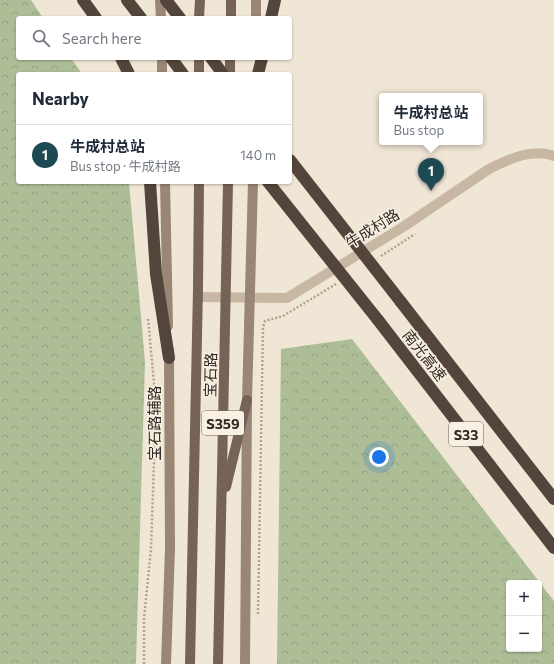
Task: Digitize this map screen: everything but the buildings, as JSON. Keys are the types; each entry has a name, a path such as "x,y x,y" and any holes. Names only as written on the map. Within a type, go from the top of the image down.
{"highway":[{"path":"83,0 95,16"},
{"path":"127,0 139,16"},
{"path":"166,0 178,16"},
{"path":"271,16 275,0"},
{"path":"122,60 128,72"},
{"path":"172,60 182,72"},
{"path":"212,60 222,72"},
{"path":"258,72 261,60"},
{"name":"南光高速","path":"292,163 554,499"},
{"path":"150,184 158,298 169,358"},
{"name":"南光高速","path":"270,184 378,320 554,548"}],"main road":[{"path":"160,0 161,16"},
{"path":"199,16 200,0"},
{"path":"231,0 231,16"},
{"path":"256,0 256,16"},
{"path":"162,60 162,72"},
{"path":"199,60 199,72"},
{"path":"230,60 230,72"},
{"path":"256,60 257,72"},
{"name":"宝石路辅路","path":"165,184 169,358 170,548 166,664"},
{"name":"宝石路","path":"190,664 198,297 198,184"},
{"name":"宝石路","path":"218,664 228,184"},
{"path":"245,664 247,400 253,184"},
{"path":"221,506 247,400"}],"street":[{"name":"牛成村路","path":"198,297 280,299 296,294 403,227 489,169 503,162 529,154 540,153 554,156"}],"path":[{"path":"144,664 144,619 151,548 156,405 148,318"},
{"path":"258,617 263,327 265,321 269,319"}],"green space":[{"path":"0,0 31,0 42,16 16,16 16,60 72,60 81,72 16,72 16,184 129,184 145,362 136,664 0,664"},
{"path":"352,339 538,580 506,580 506,652 542,652 542,585 554,601 554,664 277,664 281,349"}],"place":[{"name":"牛成村总站","path":"431,191"}]}
